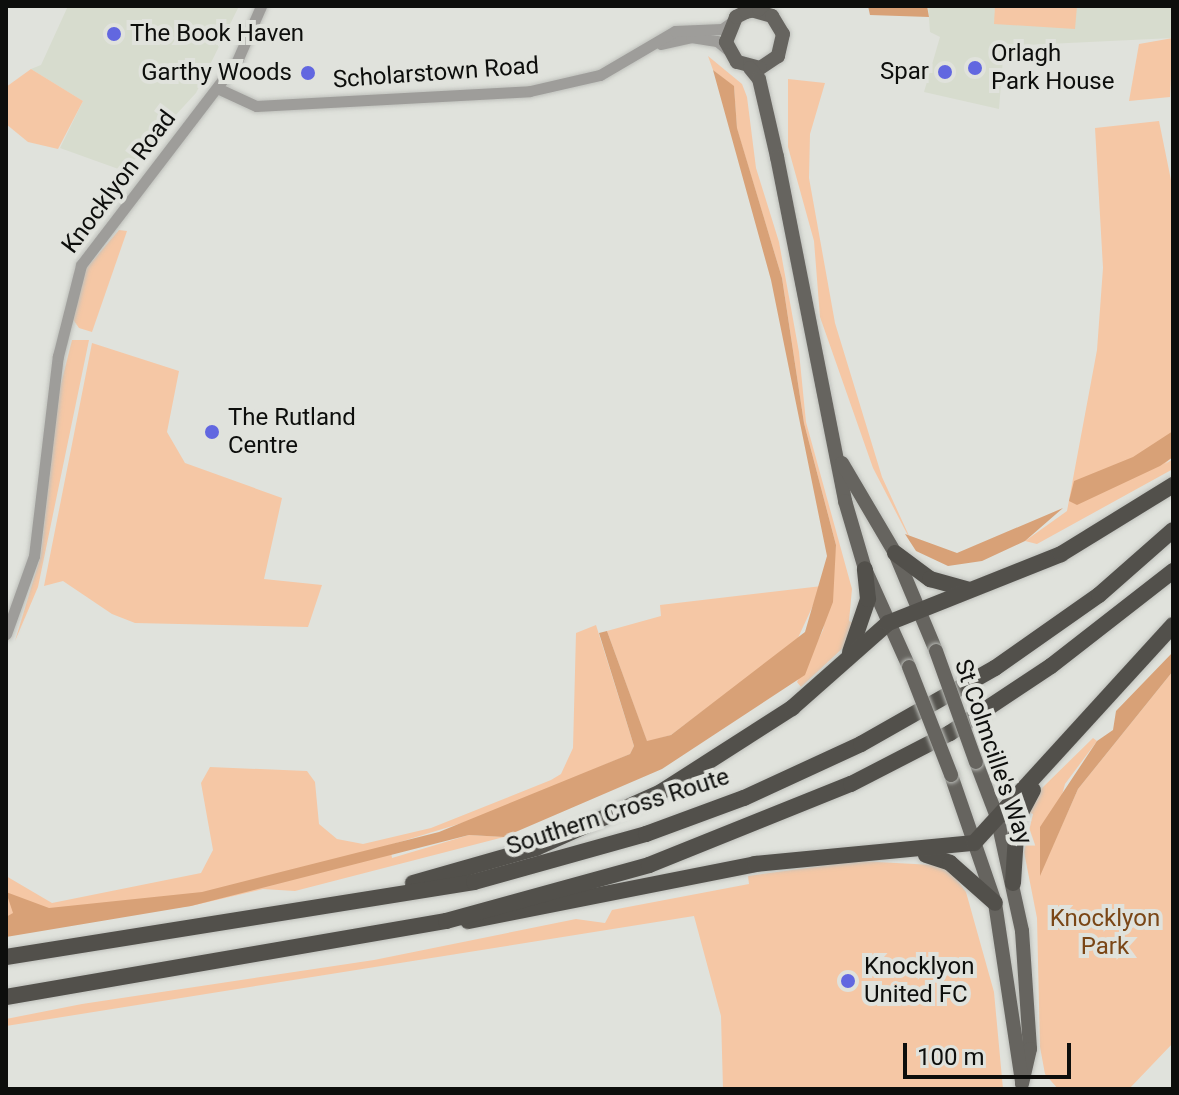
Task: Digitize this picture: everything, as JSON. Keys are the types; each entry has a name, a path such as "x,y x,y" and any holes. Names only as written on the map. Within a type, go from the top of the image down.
{"highway":[{"path":"335,906 536,848 661,792 737,748 846,661 888,623 1061,554 1173,485"},
{"name":"Southern Cross Route","path":"6,957 335,906 556,861 744,798 861,744 995,668 1099,595 1173,530"},
{"path":"895,553 930,579 970,590"},
{"path":"846,661 868,599 865,569"},
{"path":"6,997 446,921 649,865 851,784 950,733 1039,675 1173,571"},
{"path":"446,921 489,922 755,864 974,843 1042,774 1173,625"},
{"path":"1013,883 1017,820 1042,774"},
{"path":"913,851 950,863 995,903"}],"main road":[{"path":"756,8 776,13 784,40 774,62 750,68 728,50 732,22 756,8"},
{"name":"St Colmcille's Way","path":"774,62 769,78 777,157"},
{"name":"St Colmcille's Way","path":"750,68 759,79 777,157 838,456 865,569 909,667 951,775 995,903 1023,1086"},
{"name":"St Colmcille's Way","path":"838,456 895,553 920,609 997,817 1013,883 1030,1049 1023,1086"}],"street":[{"name":"Knocklyon Road","path":"6,634 34,556 58,356 81,265 217,88 261,6"},
{"name":"Scholarstown Road","path":"217,88 256,106 530,91 589,79 675,31 722,29 732,22"},
{"name":"Scholarstown Road","path":"653,46 688,37 717,41 728,50"}],"shaded area":[{"path":"68,6 239,6 196,93 124,171 60,148 83,101 31,69 41,65"},
{"path":"868,6 927,6 929,17 870,15"},
{"path":"928,6 1173,6 1173,38 1004,46 999,109 924,92 940,37 930,32"},
{"path":"713,70 734,86 737,128 782,278 804,423 836,545 833,602 805,675 662,769 504,837 469,835 191,906 6,937 6,917 13,913 6,892 49,908 202,892 439,832 630,754 634,746 599,633 607,631 647,741 671,735 805,632 827,556 771,280"},
{"path":"1173,431 1173,457 1160,466 1077,505 1069,501 1074,481 1133,457"},
{"path":"1063,508 1025,541 982,561 948,566 916,551 905,534 957,553"},
{"path":"1173,652 1173,671 1078,789 1040,876 1040,827 1097,741 1113,730 1116,711"}],"green space":[{"path":"995,6 1077,6 1075,29 994,24"},
{"path":"1173,38 1170,97 1129,101 1139,44"},
{"path":"708,56 742,84 747,97 756,168 779,242 799,352 806,422 852,589 849,621 856,624 844,647 801,687 797,682 823,630 836,545 804,423 782,278 737,129 734,87 713,70"},
{"path":"31,69 83,101 58,149 28,142 6,124 6,87"},
{"path":"788,79 825,83 810,134 809,178 835,323 882,477 916,551 873,468 820,317 814,241 788,147"},
{"path":"1159,121 1173,190 1173,456 1165,464 1173,459 1173,469 1037,544 1025,541 1067,511 1097,350 1103,268 1095,128"},
{"path":"119,230 127,231 92,332 79,328 72,318 84,271"},
{"path":"72,340 89,340 38,587 15,641 41,555 58,396"},
{"path":"92,343 179,371 167,432 185,463 282,498 264,579 322,585 308,627 135,623 112,614 63,581 44,586"},
{"path":"822,586 797,640 671,735 647,742 607,631 661,616 660,605"},
{"path":"596,625 634,746 630,754 485,816 390,845 392,858 469,835 504,837 295,891 263,889 191,906 6,929 6,876 52,903 201,873 213,850 201,783 210,767 307,771 315,782 319,824 337,839 363,844 431,828 551,780 561,774 573,748 576,633"},
{"name":"Knocklyon Park","path":"1173,671 1173,1043 1129,1089 1058,1089 1045,1074 1040,1047 1037,918 1024,852 1033,814 1027,811 1041,789 1093,738 1097,741 1065,784 1041,872 1078,789"},
{"name":"Knocklyon United FC","path":"859,861 933,865 949,870 966,892 994,992 1003,1089 723,1089 721,1016 694,916 6,1026 6,1019 82,1004 374,960 576,919 605,923 612,910 749,884 748,876"}],"place":[{"name":"The Book Haven","path":"114,34"},
{"name":"Orlagh Park House","path":"975,68"},
{"name":"Spar","path":"945,72"},
{"name":"Garthy Woods","path":"308,73"},
{"name":"The Rutland Centre","path":"212,432"},
{"name":"Knocklyon United FC","path":"848,981"}]}
